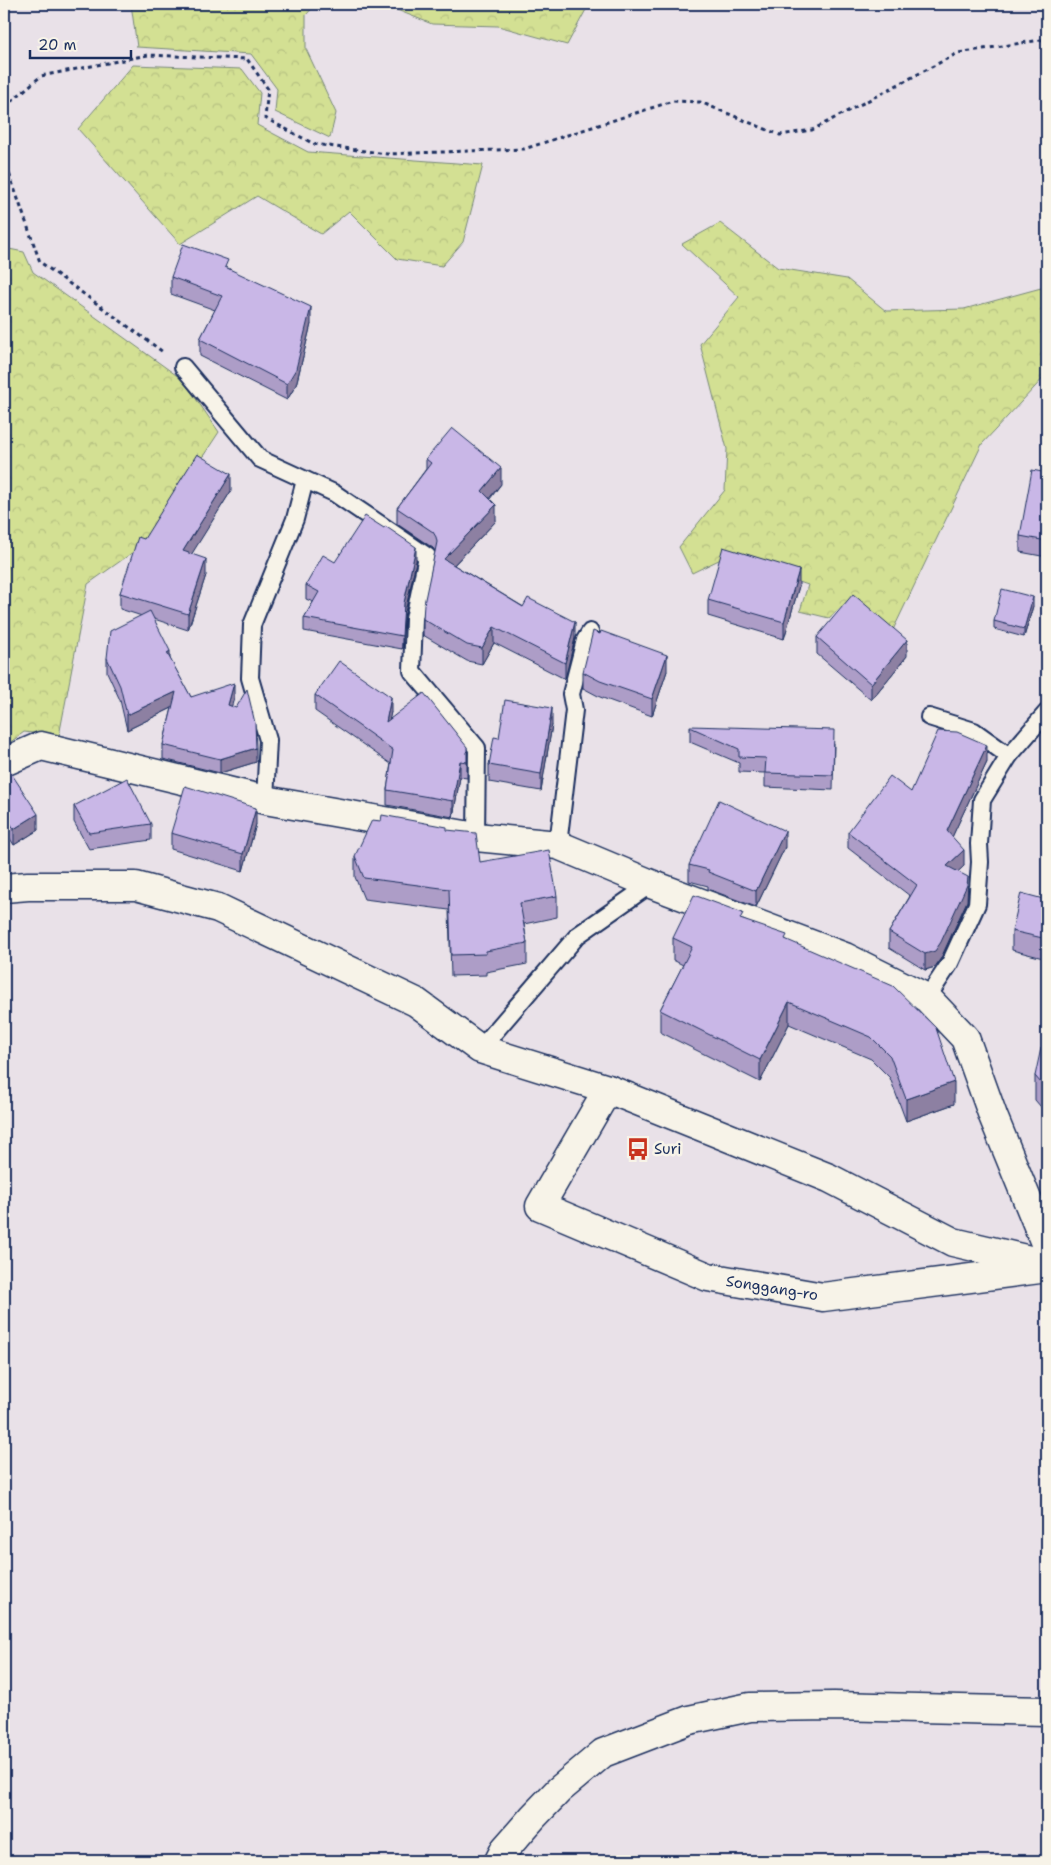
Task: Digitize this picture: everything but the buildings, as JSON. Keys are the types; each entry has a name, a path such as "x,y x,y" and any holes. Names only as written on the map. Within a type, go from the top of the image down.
{"street":[{"path":"4,762 41,746 265,800 476,837 558,845 650,884 845,957 927,998 965,1038 993,1116 1047,1248"},
{"path":"4,888 28,886 136,886 218,908 416,1002 480,1050 608,1089 829,1178 954,1242 1047,1266"},
{"name":"Songgang-ro","path":"608,1089 540,1206 708,1277 823,1297 1047,1266"},
{"path":"499,1861 505,1849 532,1817 559,1790 603,1753 689,1720 750,1707 834,1706 1047,1711"}],"lane":[{"path":"183,367 260,459 334,493 427,556 414,619 412,671 477,748 476,837"},
{"path":"265,800 268,740 250,678 252,625 295,519 306,480"},
{"path":"558,845 574,710 571,694 585,640 590,632"},
{"path":"927,998 950,963 977,904 982,800 1009,756 1047,712"},
{"path":"929,717 974,731 1009,756"},
{"path":"480,1050 578,935 650,884"}],"path":[{"path":"4,115 7,105 41,76 148,55 247,59 268,89 265,118 314,144 387,154 524,149 673,101 700,102 780,135 812,130 958,53 1047,39"},
{"path":"4,159 40,262 183,367"}],"green space":[{"path":"131,4 316,4 306,15 306,49 336,113 330,138 275,112 277,89 251,54 137,47"},
{"path":"382,4 589,4 567,45 498,26 432,24"},
{"path":"133,65 242,69 260,93 257,125 308,152 483,165 463,242 442,266 397,259 349,211 321,234 257,196 180,244 78,129"},
{"path":"720,223 778,268 847,279 886,311 964,309 1041,288 1047,292 1047,374 982,444 892,632 849,600 829,618 800,611 808,585 725,557 692,573 679,547 725,490 727,449 700,344 739,297 682,244"},
{"path":"4,248 24,252 33,272 183,380 219,432 146,543 88,584 59,736 24,732 4,747"}],"place":[{"name":"Suri","path":"638,1149"}]}
